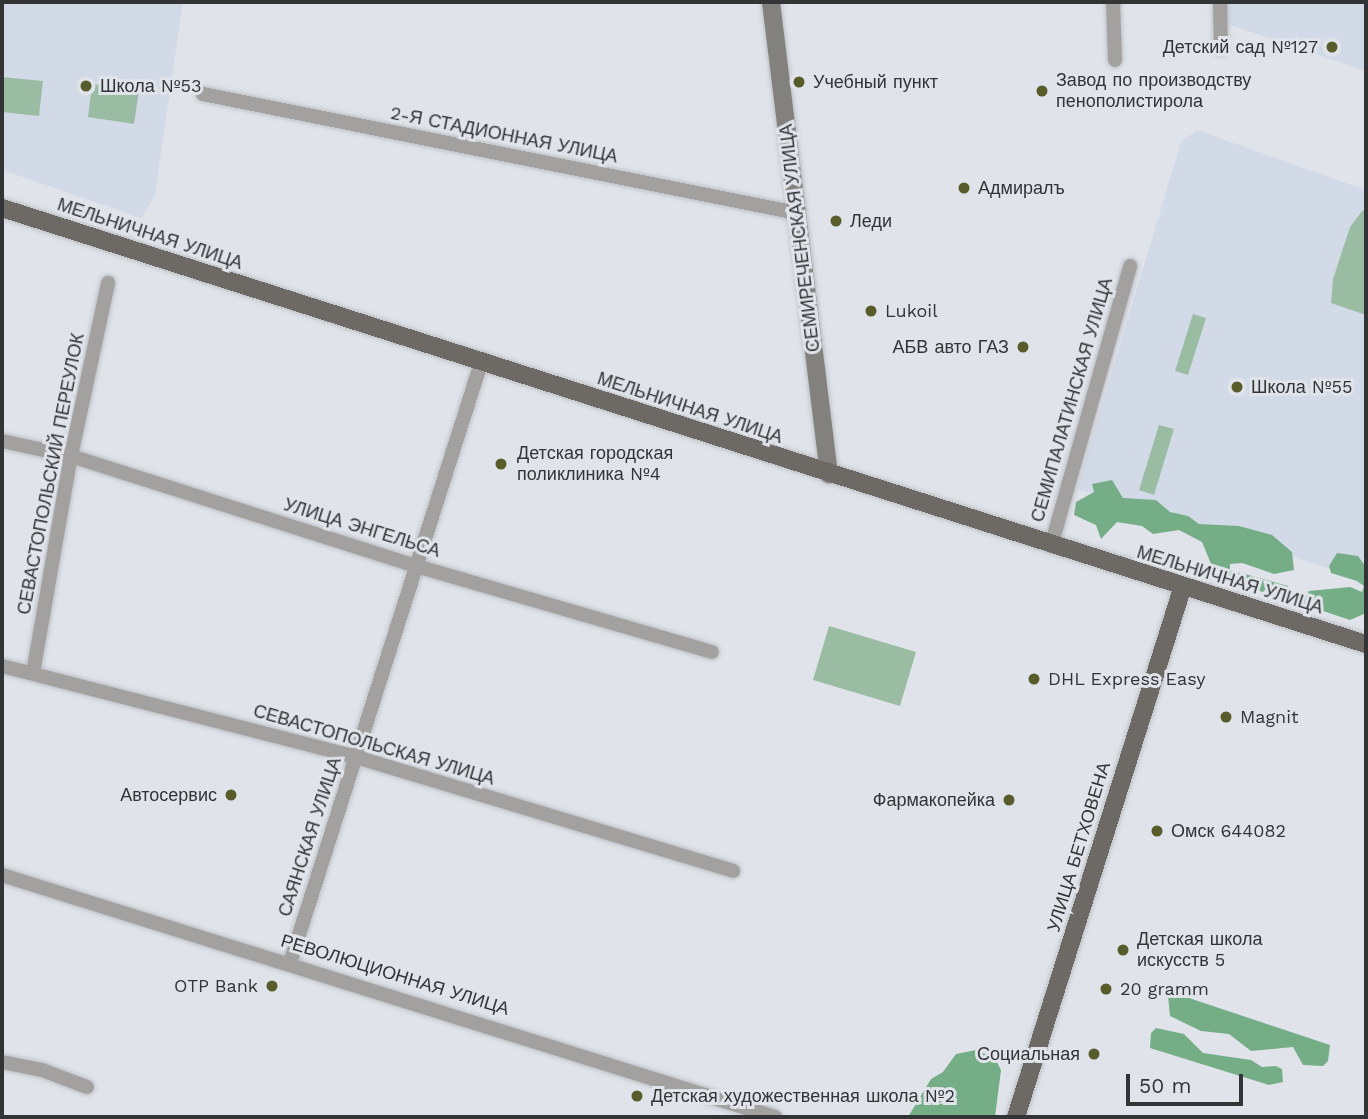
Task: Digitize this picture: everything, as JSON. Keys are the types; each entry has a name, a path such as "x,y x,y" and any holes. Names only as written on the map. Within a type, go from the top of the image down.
{"main road":[{"name":"СЕМИРЕЧЕНСКАЯ УЛИЦА","path":"771,2 829,474"},
{"name":"МЕЛЬНИЧНАЯ УЛИЦА","path":"2,208 1182,589 1366,644"},
{"name":"УЛИЦА БЕТХОВЕНА","path":"1016,1117 1182,589"}],"street":[{"path":"1113,2 1115,60"},
{"path":"1220,2 1221,48"},
{"name":"2-Я СТАДИОННАЯ УЛИЦА","path":"203,94 797,213"},
{"name":"СЕМИПАЛАТИНСКАЯ УЛИЦА","path":"1051,546 1130,266"},
{"name":"СЕВАСТОПОЛЬСКИЙ ПЕРЕУЛОК","path":"33,673 71,456 108,283"},
{"name":"САЯНСКАЯ УЛИЦА","path":"290,963 481,363"},
{"name":"УЛИЦА ЭНГЕЛЬСА","path":"2,441 71,456 416,566 712,652"},
{"name":"СЕВАСТОПОЛЬСКАЯ УЛИЦА","path":"2,666 356,757 733,871"},
{"name":"РЕВОЛЮЦИОННАЯ УЛИЦА","path":"2,874 775,1117"},
{"path":"2,1062 42,1070 87,1087"}],"shaded area":[{"name":"Школа №53","path":"2,2 183,2 155,195 141,218 2,170"},
{"name":"Детский сад №127","path":"1227,2 1366,2 1366,71 1227,24"},
{"name":"Школа №55","path":"1197,130 1366,190 1366,580 1077,489 1181,142"}],"green space":[{"path":"2,77 43,81 39,116 2,112"},
{"path":"92,84 139,90 134,124 88,117"},
{"path":"1363,210 1366,211 1366,315 1331,303 1333,279 1350,227"},
{"path":"1193,314 1206,318 1188,375 1175,371"},
{"path":"1159,425 1174,429 1154,495 1139,490"},
{"path":"1112,480 1123,498 1156,500 1170,512 1188,516 1199,524 1239,526 1272,535 1292,552 1294,570 1274,574 1242,563 1230,564 1230,570 1288,586 1290,592 1280,598 1216,576 1202,542 1179,530 1153,534 1142,526 1117,522 1101,539 1096,525 1074,515 1076,502 1094,492 1092,484"},
{"path":"1337,553 1358,556 1366,567 1366,613 1350,620 1302,604 1309,591 1350,587 1362,592 1364,586 1357,581 1331,573 1329,566"},
{"path":"829,626 916,652 900,706 813,680"},
{"path":"1174,993 1330,1045 1328,1061 1323,1066 1303,1065 1293,1047 1251,1051 1229,1034 1201,1031 1170,1016 1168,996"},
{"path":"1156,1028 1184,1034 1203,1053 1251,1060 1262,1067 1276,1066 1282,1069 1283,1082 1269,1085 1150,1048 1151,1033"},
{"path":"976,1050 995,1058 1001,1070 995,1117 908,1117 931,1079 943,1072 956,1054"}],"place":[{"name":"Детский сад №127","path":"1332,47"},
{"name":"Учебный пункт","path":"799,82"},
{"name":"Школа №53","path":"86,86"},
{"name":"Завод по производству пенополистирола","path":"1042,91"},
{"name":"Адмиралъ","path":"964,188"},
{"name":"Леди","path":"836,221"},
{"name":"Lukoil","path":"871,311"},
{"name":"АБВ авто ГАЗ","path":"1023,347"},
{"name":"Школа №55","path":"1237,387"},
{"name":"Детская городская поликлиника №4","path":"501,464"},
{"name":"DHL Express Easy","path":"1034,679"},
{"name":"Magnit","path":"1226,717"},
{"name":"Автосервис","path":"231,795"},
{"name":"Фармакопейка","path":"1009,800"},
{"name":"Омск 644082","path":"1157,831"},
{"name":"Детская школа искусств 5","path":"1123,950"},
{"name":"OTP Bank","path":"272,986"},
{"name":"20 gramm","path":"1106,989"},
{"name":"Социальная","path":"1094,1054"},
{"name":"Детская художественная школа №2","path":"637,1096"}]}
